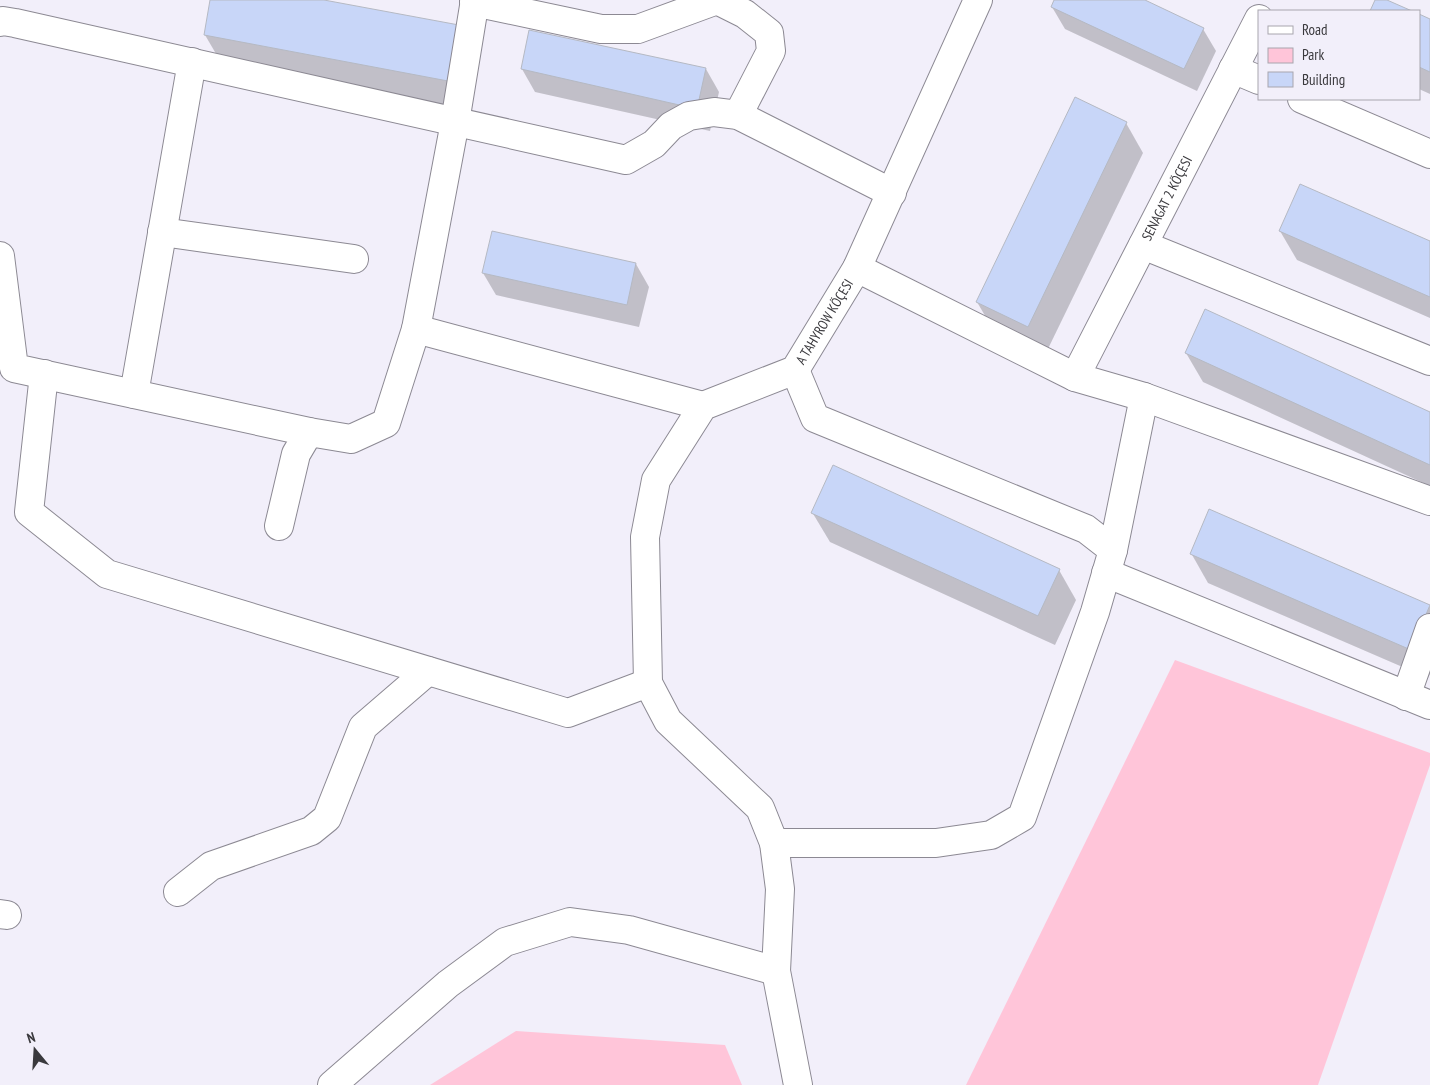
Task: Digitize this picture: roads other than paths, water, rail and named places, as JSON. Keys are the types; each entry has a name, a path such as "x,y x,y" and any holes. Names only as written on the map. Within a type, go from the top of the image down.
{"street":[{"path":"0,256 14,368 309,432 350,439 386,423 416,329 455,122 474,1 601,29 638,29 717,0 745,14 769,33 771,51 738,115"},
{"name":"A TAHYROW KÖÇESI","path":"703,406 795,370 858,268 978,0"},
{"name":"SENAGAT 2 KÖÇESI","path":"1075,377 1258,20"},
{"path":"0,22 15,23 192,62 626,160 654,144 671,126 689,116 714,112 738,115 892,193"},
{"path":"134,394 192,62"},
{"path":"1233,69 1258,80"},
{"path":"1304,100 1430,154"},
{"path":"162,232 354,259"},
{"path":"1143,244 1430,361"},
{"path":"858,268 1075,377 1144,397 1430,501"},
{"path":"416,329 703,406 656,480 644,537 648,683 668,721 760,808 774,843 780,889 776,971 798,1085"},
{"path":"795,370 815,418 1086,529 1109,562 1418,700 1430,628"},
{"path":"44,374 29,512 107,574 568,714 648,683"},
{"path":"774,843 936,843 991,835 1022,817 1094,612 1109,562 1144,397"},
{"path":"279,526 296,454 309,432"},
{"path":"178,892 211,866 311,831 326,818 363,727 428,671"},
{"path":"332,1085 448,984 505,942 570,922 629,930 776,971"}]}
